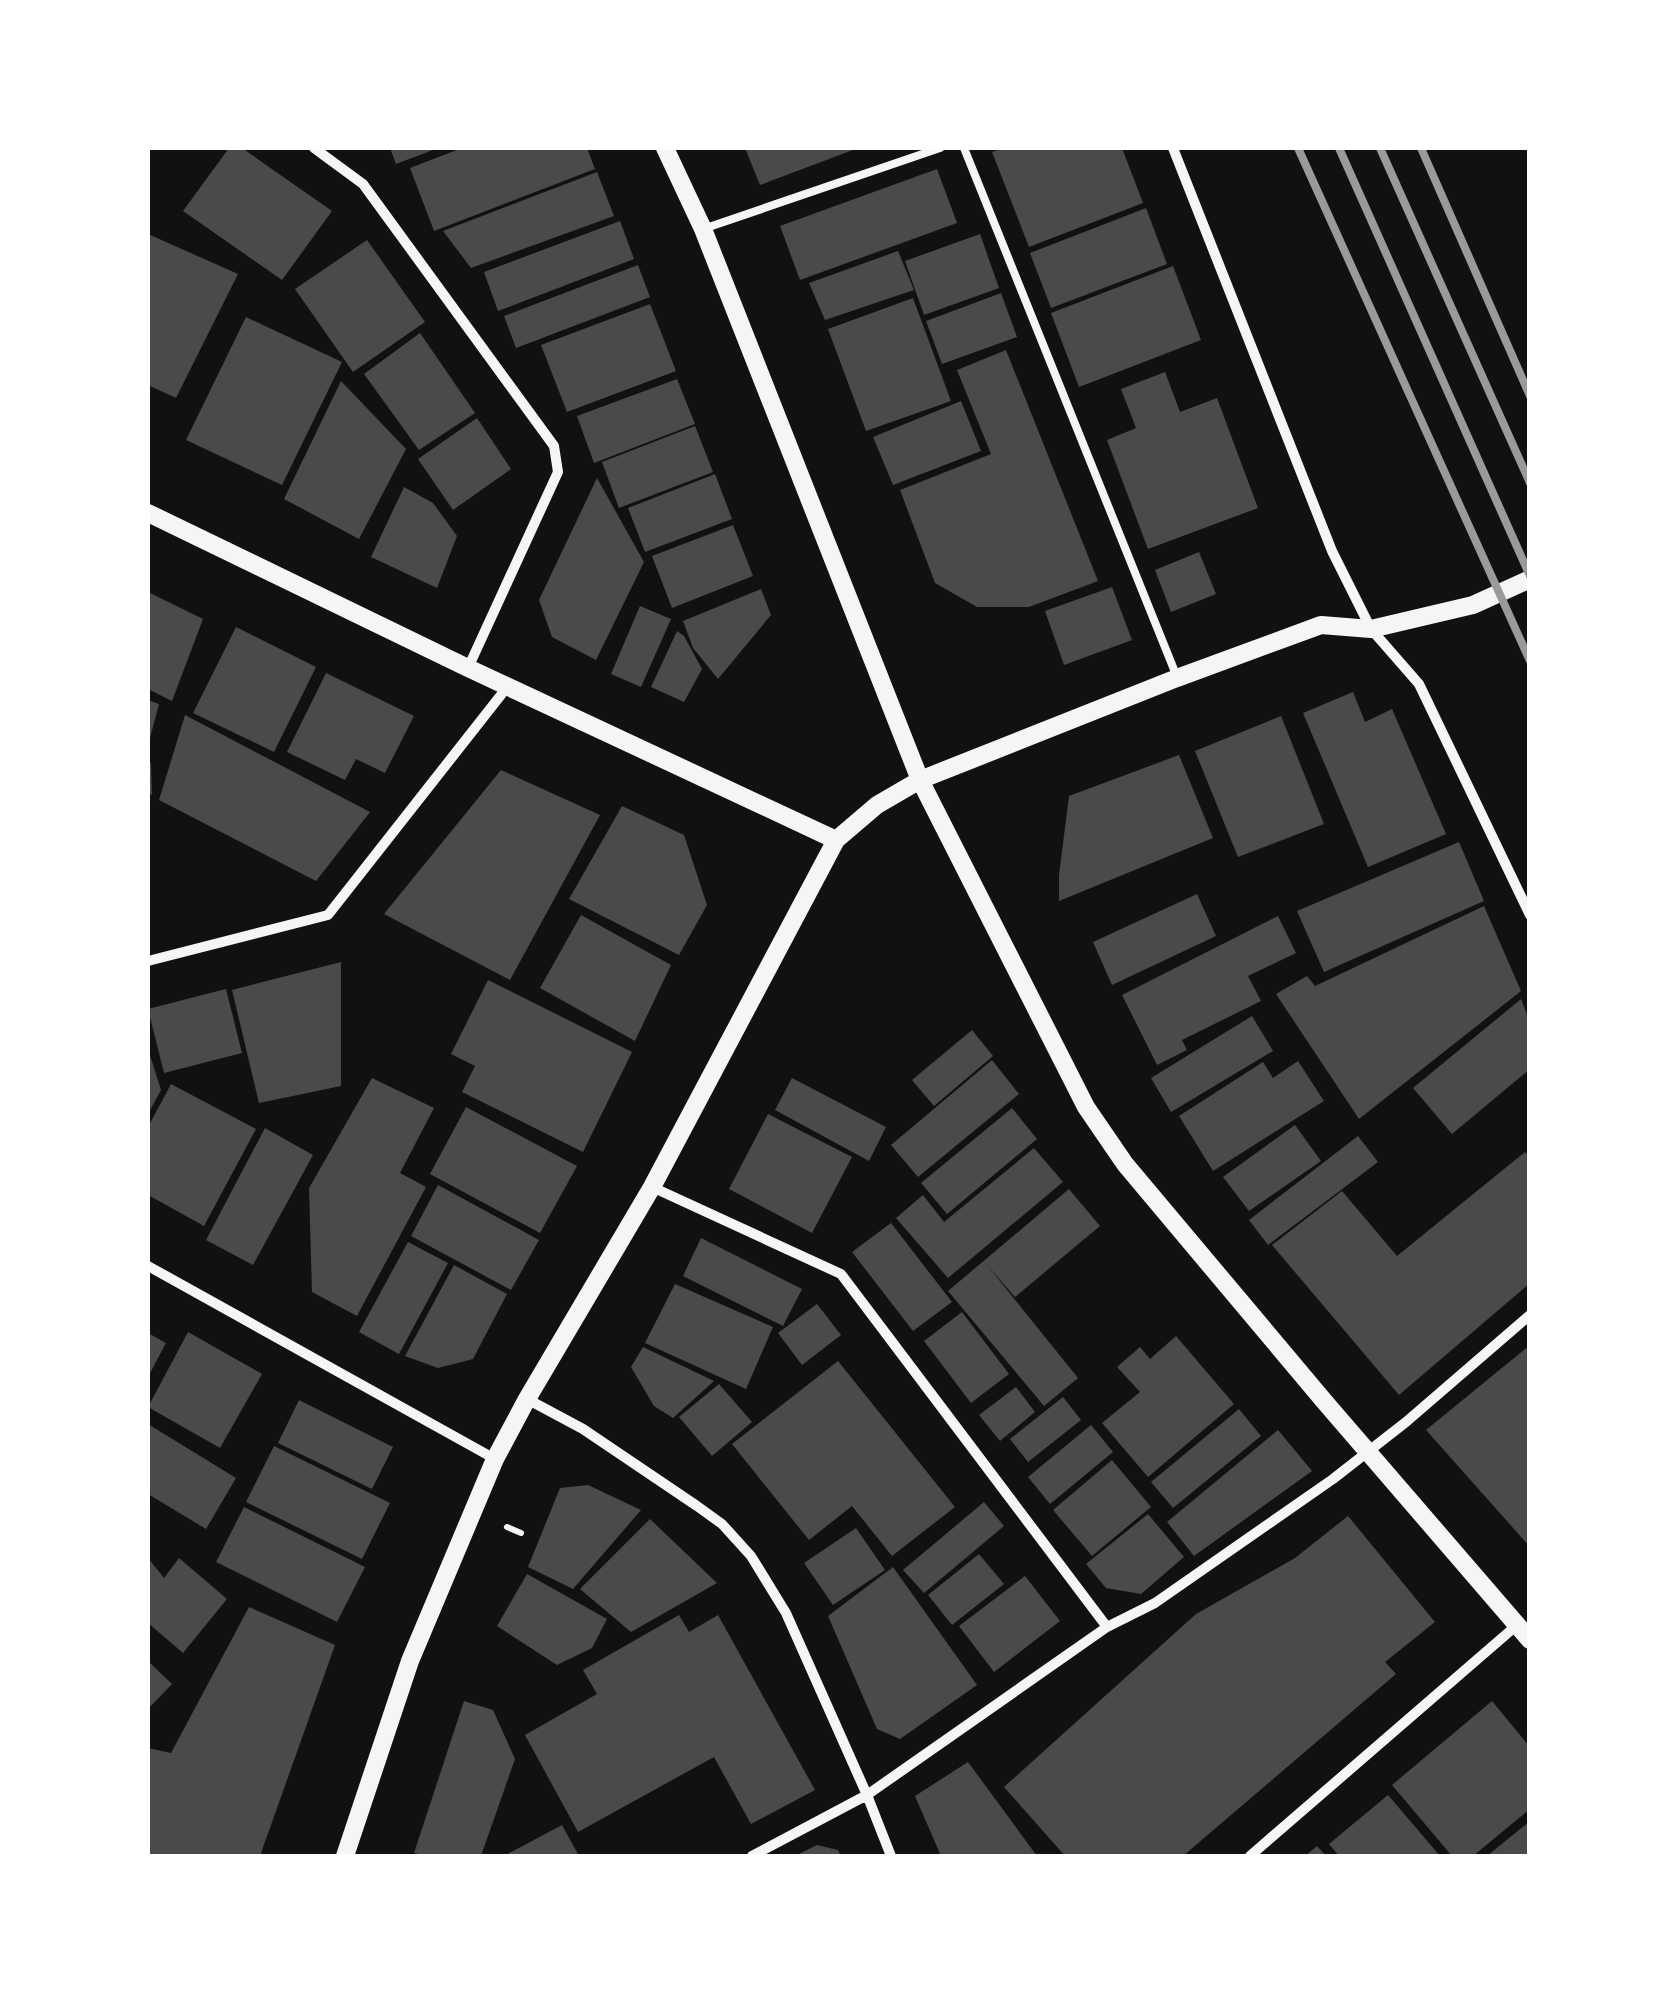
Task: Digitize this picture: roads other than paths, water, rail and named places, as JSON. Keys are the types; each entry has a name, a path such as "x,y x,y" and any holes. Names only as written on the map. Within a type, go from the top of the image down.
{"street":[{"path":"314,148 363,184 554,446 558,472 468,668"},
{"path":"666,148 702,228 920,780 1086,1107 1125,1164 1523,1632 1250,1856"},
{"path":"1172,148 1332,551 1371,629 1419,684 1530,915"},
{"path":"148,513 836,840"},
{"path":"345,1856 410,1661 495,1459 652,1187 836,840 877,805 920,780 1177,678 1321,625 1371,629 1474,605 1530,579"},
{"path":"148,961 328,915 508,686"},
{"path":"652,1187 841,1274 1107,1628"},
{"path":"148,1266 495,1459"},
{"path":"752,1856 866,1795 1107,1628 1156,1603 1334,1479 1530,1315"},
{"path":"527,1399 583,1428 697,1506 722,1524 750,1556 786,1613 891,1856"}],"lane":[{"path":"702,228 940,148"},
{"path":"964,148 1177,678"}],"railway":[{"path":"1298,148 1530,661"},
{"path":"1339,148 1530,576"},
{"path":"1380,148 1530,483"},
{"path":"1421,148 1530,396"}]}
